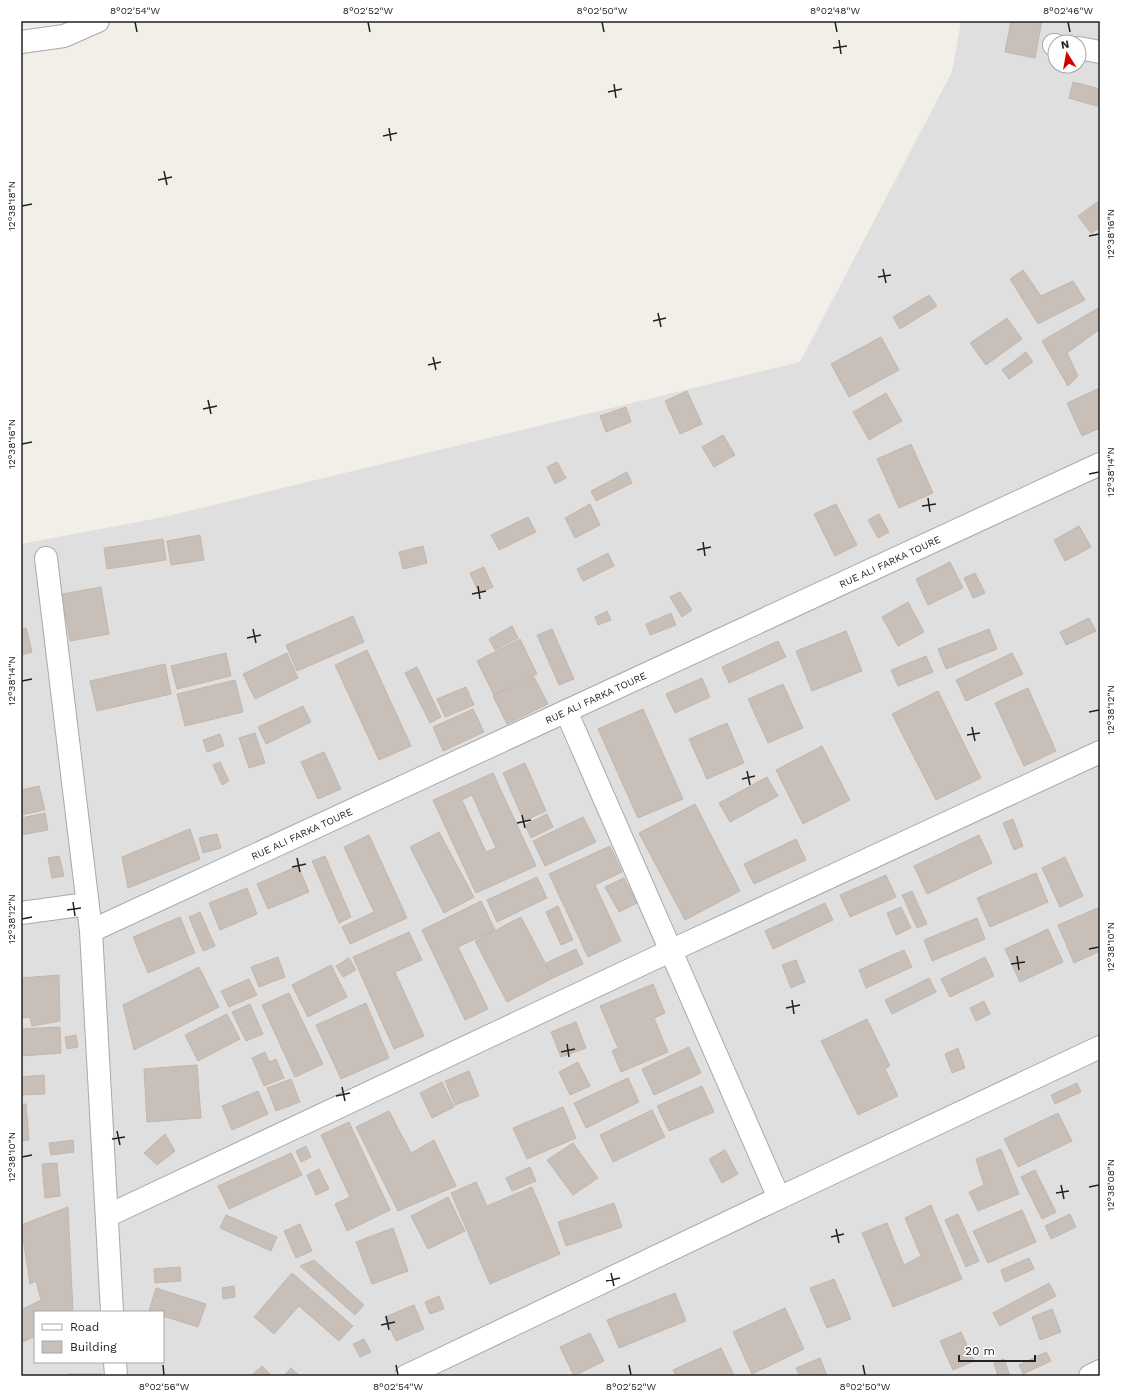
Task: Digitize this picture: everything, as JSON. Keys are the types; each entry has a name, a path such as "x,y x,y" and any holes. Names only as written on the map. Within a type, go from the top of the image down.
{"street":[{"path":"21,42 64,36 98,21"},
{"path":"1087,50 1100,52"},
{"name":"RUE ALI FARKA TOURE","path":"91,931 1100,464"},
{"path":"46,558 91,931 112,1311"},
{"path":"566,711 779,1198"},
{"path":"107,1216 670,951 1100,752"},
{"path":"21,913 87,904"},
{"path":"406,1376 1100,1047"},
{"path":"115,1363 116,1376"},
{"path":"1090,1376 1100,1371"}],"shaded area":[{"path":"961,21 1100,21 1100,1376 21,1376 21,544 164,517 800,362 952,72"}],"building":[{"path":"1011,21 1042,21 1035,58 1005,52"},
{"path":"1073,82 1100,89 1100,107 1069,98"},
{"path":"1100,200 1100,228 1091,233 1078,216"},
{"path":"1023,270 1041,296 1073,281 1085,300 1038,324 1010,279"},
{"path":"929,295 937,306 900,329 893,317"},
{"path":"1100,307 1100,329 1067,353 1078,376 1068,386 1042,341"},
{"path":"1007,318 1022,339 986,365 970,343"},
{"path":"881,337 899,370 849,397 831,364"},
{"path":"1026,352 1033,362 1009,379 1002,370"},
{"path":"1100,388 1100,428 1082,436 1067,403"},
{"path":"687,391 702,424 680,434 665,401"},
{"path":"886,393 902,421 869,440 853,412"},
{"path":"626,407 631,422 606,432 600,416"},
{"path":"723,435 735,455 714,467 702,447"},
{"path":"911,444 933,493 899,508 877,459"},
{"path":"557,462 566,478 555,484 547,467"},
{"path":"627,472 632,483 596,501 591,491"},
{"path":"590,504 600,525 575,538 565,518"},
{"path":"836,504 857,545 835,556 814,514"},
{"path":"879,514 889,532 878,538 868,520"},
{"path":"528,517 536,532 499,550 491,535"},
{"path":"1079,526 1091,547 1065,561 1054,540"},
{"path":"200,535 204,560 171,565 167,541"},
{"path":"163,539 166,560 107,569 104,548"},
{"path":"423,546 427,563 403,569 399,552"},
{"path":"608,553 614,566 583,581 577,569"},
{"path":"950,562 963,588 928,605 916,579"},
{"path":"484,567 493,587 479,593 470,573"},
{"path":"975,573 985,593 973,598 964,578"},
{"path":"101,587 109,634 70,641 62,594"},
{"path":"680,592 692,610 682,617 670,597"},
{"path":"908,602 924,632 898,646 882,617"},
{"path":"607,611 611,620 598,625 595,617"},
{"path":"671,613 676,625 650,635 646,624"},
{"path":"353,616 364,642 297,671 286,645"},
{"path":"1089,618 1096,631 1066,645 1060,632"},
{"path":"512,626 518,638 495,650 489,639"},
{"path":"26,628 32,652 21,655 21,629"},
{"path":"552,629 574,679 559,685 537,635"},
{"path":"989,629 997,649 946,669 938,649"},
{"path":"846,631 862,671 812,691 796,651"},
{"path":"520,639 537,674 494,695 477,661"},
{"path":"778,641 786,657 729,683 722,667"},
{"path":"367,650 411,746 379,760 335,665"},
{"path":"226,653 231,676 177,689 171,666"},
{"path":"287,653 298,678 255,699 243,674"},
{"path":"1012,653 1023,674 966,701 956,680"},
{"path":"926,656 933,672 898,686 891,670"},
{"path":"165,664 171,694 97,711 90,681"},
{"path":"417,667 441,717 430,723 405,673"},
{"path":"534,677 548,704 507,724 493,696"},
{"path":"702,678 710,697 675,713 666,694"},
{"path":"235,680 243,712 185,726 177,694"},
{"path":"783,684 803,728 768,743 748,699"},
{"path":"466,687 474,705 445,717 437,699"},
{"path":"1028,688 1056,751 1024,766 995,703"},
{"path":"938,691 981,778 936,800 892,714"},
{"path":"303,706 311,722 266,744 258,727"},
{"path":"473,709 484,732 443,751 433,727"},
{"path":"643,709 683,799 638,818 598,729"},
{"path":"727,723 744,763 707,779 689,739"},
{"path":"255,733 265,763 249,768 239,738"},
{"path":"220,734 224,746 207,752 203,740"},
{"path":"822,746 850,800 803,824 776,770"},
{"path":"324,752 341,789 318,799 301,762"},
{"path":"220,762 229,781 222,785 213,765"},
{"path":"525,763 546,811 524,821 503,773"},
{"path":"493,773 536,866 476,893 433,800","holes":["472,795 496,848 486,852 462,800"]},
{"path":"767,777 778,796 730,822 719,803"},
{"path":"39,786 45,810 21,815 21,790"},
{"path":"695,804 740,891 685,920 639,833"},
{"path":"45,813 48,830 21,835 21,818"},
{"path":"547,814 553,827 531,838 525,825"},
{"path":"583,817 596,842 545,866 533,841"},
{"path":"1013,819 1023,846 1014,850 1003,823"},
{"path":"190,829 200,859 128,888 122,857"},
{"path":"439,832 474,897 444,913 410,847"},
{"path":"217,834 221,848 203,853 199,838"},
{"path":"369,835 407,918 350,944 342,927 374,912 344,847"},
{"path":"979,835 992,863 927,894 914,866"},
{"path":"796,839 806,860 754,884 744,864"},
{"path":"610,846 622,872 595,885 621,941 588,957 549,874"},
{"path":"59,856 64,876 52,878 48,858"},
{"path":"325,856 351,917 339,923 312,861"},
{"path":"1065,857 1083,896 1060,907 1042,868"},
{"path":"298,866 309,892 268,909 257,884"},
{"path":"1036,873 1048,902 990,927 977,898"},
{"path":"886,875 896,897 850,917 840,895"},
{"path":"537,877 547,898 497,922 487,900"},
{"path":"624,878 637,903 619,912 605,887"},
{"path":"247,888 257,914 220,930 209,903"},
{"path":"912,891 927,924 917,928 902,895"},
{"path":"481,901 495,930 458,947 488,1009 465,1020 422,930"},
{"path":"825,903 833,920 773,949 765,931"},
{"path":"558,906 573,940 561,945 546,912"},
{"path":"901,907 911,928 896,935 887,913"},
{"path":"1100,907 1100,951 1074,963 1058,925"},
{"path":"200,912 215,946 203,951 189,917"},
{"path":"180,917 195,953 148,973 133,937"},
{"path":"521,917 553,978 507,1002 475,941"},
{"path":"977,918 985,939 932,961 924,940"},
{"path":"1048,929 1063,962 1020,982 1005,949"},
{"path":"409,932 422,960 395,972 424,1036 394,1049 353,957"},
{"path":"576,949 583,964 553,978 546,963"},
{"path":"904,950 912,967 866,988 859,970"},
{"path":"278,957 285,977 259,987 251,967"},
{"path":"985,957 994,976 950,997 941,979"},
{"path":"349,958 356,970 343,977 336,966"},
{"path":"796,960 805,982 791,988 782,965"},
{"path":"331,965 347,997 308,1017 292,985"},
{"path":"199,967 219,1007 134,1050 123,1005"},
{"path":"59,975 60,1021 32,1026 30,1017 21,1018 21,978"},
{"path":"929,978 936,992 892,1014 885,1000"},
{"path":"249,979 257,995 229,1007 221,991"},
{"path":"653,984 665,1013 654,1018 668,1052 621,1072 612,1051 618,1048 600,1006"},
{"path":"289,993 323,1064 295,1077 262,1005"},
{"path":"984,1001 990,1014 976,1021 970,1008"},
{"path":"366,1003 389,1058 341,1079 316,1025"},
{"path":"250,1004 263,1034 246,1041 232,1012"},
{"path":"227,1014 240,1039 198,1061 185,1035"},
{"path":"867,1019 890,1066 885,1069 898,1096 858,1115 821,1041"},
{"path":"576,1022 586,1048 561,1057 551,1032"},
{"path":"60,1027 61,1053 21,1056 21,1029"},
{"path":"76,1035 78,1047 67,1049 65,1037"},
{"path":"689,1047 701,1073 654,1095 642,1069"},
{"path":"958,1048 965,1068 952,1073 945,1054"},
{"path":"265,1052 269,1062 276,1059 284,1078 264,1086 252,1058"},
{"path":"578,1062 590,1086 570,1095 559,1072"},
{"path":"197,1065 201,1118 147,1122 144,1069"},
{"path":"469,1071 479,1096 455,1105 445,1081"},
{"path":"44,1075 45,1094 21,1095 21,1077"},
{"path":"628,1078 639,1102 586,1128 574,1103"},
{"path":"291,1079 300,1102 276,1111 267,1088"},
{"path":"442,1082 454,1107 432,1118 420,1093"},
{"path":"1077,1083 1081,1092 1055,1104 1051,1095"},
{"path":"702,1086 714,1112 669,1131 657,1106"},
{"path":"258,1091 268,1114 232,1130 222,1106"},
{"path":"21,1104 26,1104 29,1140 21,1141"},
{"path":"563,1107 576,1138 527,1159 513,1128"},
{"path":"652,1110 665,1137 613,1162 600,1135"},
{"path":"389,1111 411,1153 434,1140 456,1186 398,1211 356,1127"},
{"path":"1058,1113 1072,1141 1018,1167 1004,1139"},
{"path":"349,1122 390,1210 347,1231 335,1204 350,1197 321,1135"},
{"path":"165,1134 175,1151 157,1165 144,1153"},
{"path":"73,1140 74,1152 51,1155 49,1143"},
{"path":"573,1143 598,1178 573,1195 547,1160"},
{"path":"306,1146 311,1157 301,1162 296,1151"},
{"path":"1001,1149 1019,1194 978,1211 969,1192 984,1185 976,1159"},
{"path":"725,1150 738,1174 722,1183 709,1159"},
{"path":"291,1153 302,1175 229,1209 218,1186"},
{"path":"57,1163 60,1196 45,1198 42,1164"},
{"path":"530,1167 536,1181 512,1191 506,1178"},
{"path":"319,1169 329,1189 316,1195 307,1175"},
{"path":"1035,1170 1056,1212 1042,1219 1021,1177"},
{"path":"476,1182 487,1206 532,1187 560,1254 490,1284 451,1193"},
{"path":"448,1197 465,1231 428,1249 411,1216"},
{"path":"614,1203 622,1227 566,1246 558,1222"},
{"path":"931,1205 962,1279 893,1307 862,1233 887,1223 904,1265 921,1256 905,1218"},
{"path":"68,1207 73,1311 34,1311 34,1336 21,1343 21,1310 41,1300 36,1281 30,1284 21,1225"},
{"path":"1022,1210 1036,1242 988,1263 973,1231"},
{"path":"958,1214 979,1261 966,1267 945,1220"},
{"path":"1070,1214 1076,1227 1051,1239 1045,1226"},
{"path":"226,1215 277,1237 271,1251 220,1228"},
{"path":"300,1224 312,1251 296,1258 284,1231"},
{"path":"393,1228 408,1271 372,1284 356,1242"},
{"path":"1029,1258 1034,1269 1005,1282 1001,1270"},
{"path":"314,1260 364,1305 355,1315 300,1266"},
{"path":"180,1267 181,1281 155,1283 154,1269"},
{"path":"292,1273 353,1326 339,1341 299,1306 274,1334 254,1317"},
{"path":"834,1279 851,1319 827,1328 810,1288"},
{"path":"1049,1283 1056,1296 1000,1326 993,1313"},
{"path":"234,1286 235,1297 223,1299 222,1288"},
{"path":"156,1288 206,1304 198,1327 164,1316 164,1311 149,1311"},
{"path":"675,1293 686,1321 619,1348 607,1320"},
{"path":"439,1296 444,1309 430,1314 425,1302"},
{"path":"414,1305 424,1329 396,1341 385,1317"},
{"path":"785,1308 804,1349 752,1374 733,1332"},
{"path":"1052,1309 1061,1332 1040,1340 1032,1317"},
{"path":"961,1332 974,1361 953,1370 940,1341"},
{"path":"590,1333 604,1361 574,1376 560,1347"},
{"path":"364,1339 371,1352 360,1357 353,1344"},
{"path":"721,1348 734,1375 676,1376 673,1370"},
{"path":"1046,1352 1051,1361 1023,1374 1019,1365"},
{"path":"820,1358 827,1376 800,1376 796,1368"},
{"path":"1004,1359 1010,1376 998,1376 994,1363"},
{"path":"262,1366 271,1375 254,1376 253,1374"},
{"path":"291,1368 300,1376 284,1376"},
{"path":"68,1374 102,1374 102,1376 68,1376"}]}
